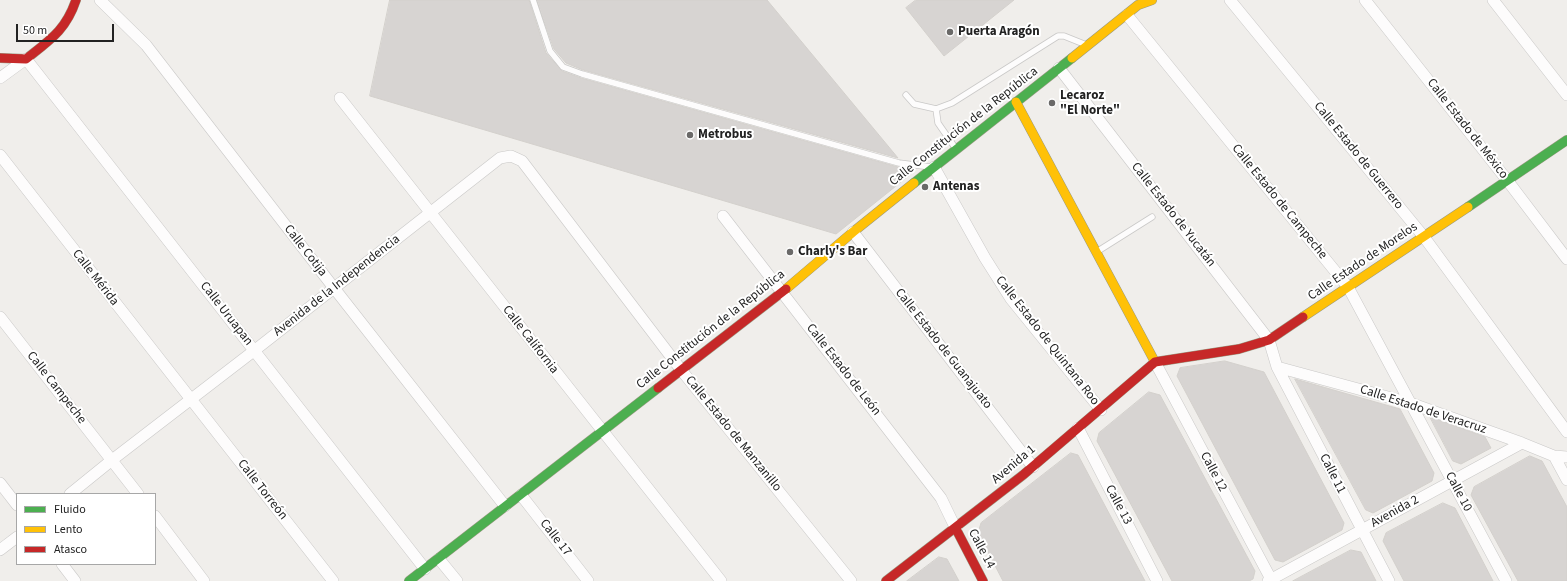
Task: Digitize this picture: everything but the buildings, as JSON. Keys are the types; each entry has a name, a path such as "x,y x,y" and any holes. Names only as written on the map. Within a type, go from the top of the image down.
{"street":[{"path":"0,78 60,31 72,12 76,0"},
{"name":"Calle Cotija","path":"100,0 146,45 505,506"},
{"name":"Calle Estado de Guerrero","path":"1230,0 1424,237 1567,432"},
{"name":"Calle Estado de México","path":"1365,0 1507,180 1567,259"},
{"path":"1493,0 1567,96"},
{"name":"Calle Constitución de la República","path":"409,581 782,292 853,232 934,167 1146,1"},
{"name":"Calle Estado de Campeche","path":"1127,15 1348,287 1410,403"},
{"path":"0,58 26,59"},
{"name":"Calle Uruapan","path":"26,59 425,569"},
{"name":"Calle Estado de Yucatán","path":"1059,68 1269,340 1277,367"},
{"name":"Calle California","path":"340,98 601,431 721,581"},
{"path":"1016,102 1155,362"},
{"name":"Calle Estado de Morelos","path":"1155,362 1239,349 1269,340 1567,140"},
{"name":"Calle Mérida","path":"0,155 191,400"},
{"name":"Avenida de la Independencia","path":"71,493 500,158 511,156"},
{"name":"Calle Estado de Manzanillo","path":"511,156 522,161 682,370 851,581"},
{"name":"Calle Estado de Quintana Roo","path":"934,167 985,258 1011,299 1101,410"},
{"name":"Calle Estado de León","path":"722,216 941,498 956,529"},
{"name":"Calle Estado de Guanajuato","path":"853,232 1033,467"},
{"name":"Calle Campeche","path":"0,317 112,460"},
{"name":"Avenida 1","path":"886,581 956,529 1033,467 1155,362"},
{"name":"Calle 12","path":"1155,362 1271,580"},
{"name":"Calle Estado de Veracruz","path":"1277,367 1410,403 1554,456 1567,457"},
{"name":"Calle 11","path":"1277,367 1389,581"},
{"name":"Calle Torreón","path":"191,400 333,581"},
{"name":"Calle 10","path":"1410,403 1506,581"},
{"name":"Calle 13","path":"1078,428 1158,581"},
{"name":"Avenida 2","path":"1271,580 1522,443"},
{"path":"1554,456 1567,480"},
{"path":"112,460 137,493"},
{"path":"0,483 16,504"},
{"name":"Calle 17","path":"521,495 588,581"},
{"path":"156,517 204,581"},
{"name":"Calle 14","path":"956,529 983,581"},
{"path":"0,550 16,538"},
{"path":"439,559 456,581"},
{"path":"63,565 75,581"}],"lane":[{"path":"533,0 550,51 563,67 582,74 899,163 934,167"},
{"path":"906,95 914,104 936,109 952,103 1058,36 1064,36 1088,46"},
{"path":"936,109 938,123 956,150"},
{"path":"1096,252 1152,217"}],"traffic: fast":[{"path":"914,183 1072,58"},
{"path":"1468,207 1567,140"},
{"path":"409,581 658,388"}],"traffic: slow":[{"path":"1072,58 1138,5 1152,0"},
{"path":"1016,102 1155,362"},
{"path":"786,289 914,183"},
{"path":"1303,317 1468,207"}],"traffic: jam":[{"path":"0,58 26,59 50,40 62,27 76,0"},
{"path":"658,388 786,289"},
{"path":"1155,362 1239,349 1269,340 1303,317"},
{"path":"886,581 1023,475 1155,362"},
{"path":"956,529 983,581"}],"place":[{"name":"Puerta Aragón","path":"950,32"},
{"name":"Lecaroz \"El Norte\"","path":"1052,103"},
{"name":"Metrobus","path":"690,135"},
{"name":"Antenas","path":"925,187"},
{"name":"Charly's Bar","path":"790,252"}]}
